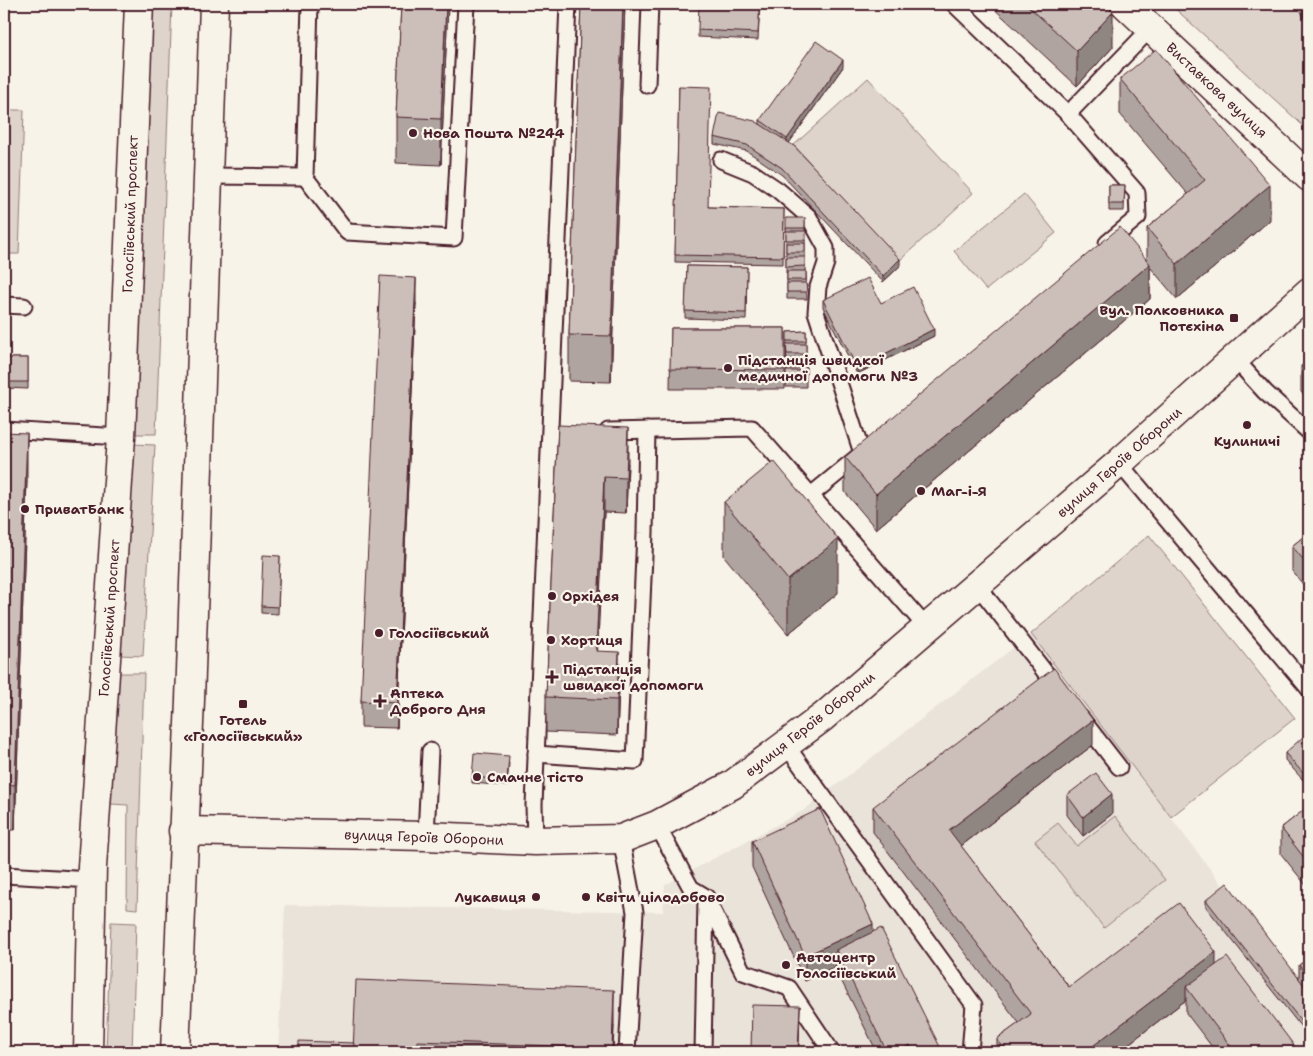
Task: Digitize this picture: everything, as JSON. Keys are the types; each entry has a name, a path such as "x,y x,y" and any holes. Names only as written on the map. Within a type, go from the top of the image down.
{"main road":[{"name":"Голосіївський проспект","path":"88,1052 92,880 121,437 139,4"},
{"path":"175,1052 190,690 214,4"},
{"name":"Виставкова вулиця","path":"1125,4 1152,27 1309,176"},
{"name":"вулиця Героїв Оборони","path":"183,831 426,836 535,841 621,839 657,825 732,785 823,716 1119,463 1309,292"}],"lane":[{"path":"310,4 305,176 347,232 454,238 466,4"},
{"path":"535,841 536,754 568,4"},
{"path":"647,85 650,4"},
{"path":"954,4 1068,114 1137,193 1138,217 1095,254"},
{"path":"1068,114 1152,27"},
{"path":"721,160 753,173 778,190 809,217 826,248 826,263 818,287 816,312 862,453"},
{"path":"207,176 305,176"},
{"path":"4,305 24,306"},
{"path":"1235,359 1265,392 1309,432"},
{"path":"595,431 752,428 927,628"},
{"path":"4,430 121,437"},
{"path":"536,754 635,761 645,533 647,430"},
{"path":"549,432 567,432"},
{"path":"811,495 877,440"},
{"path":"1119,463 1309,689"},
{"path":"977,585 1119,767"},
{"path":"786,745 974,1005 970,1052"},
{"path":"426,836 430,751"},
{"path":"657,825 691,888 706,897 743,972 789,988 832,1052"},
{"path":"621,839 635,912 627,1052"},
{"path":"4,875 92,880"},
{"path":"703,1052 706,897"}],"shaded area":[{"path":"150,4 172,4 156,434 133,434"},
{"path":"1170,4 1309,4 1309,131"},
{"path":"868,78 973,193 899,261 794,145"},
{"path":"4,110 24,110 19,254 4,254"},
{"path":"1024,194 1056,233 986,290 954,251"},
{"path":"132,444 155,445 143,656 119,655"},
{"path":"1149,535 1295,718 1171,817 1031,634"},
{"path":"1031,634 1309,999 1309,1052 278,1052 285,905 663,912 665,885 804,810"},
{"path":"117,673 144,673 137,909 127,908 128,805 111,804"},
{"path":"1115,816 1165,880 1104,928 1035,841 1058,823 1077,846"},
{"path":"111,922 136,923 132,1052 106,1052"}],"building":[{"path":"401,4 446,4 441,119 396,117"},
{"path":"581,4 623,4 611,336 569,335"},
{"path":"699,4 760,4 758,33 698,30"},
{"path":"1026,4 1104,4 1113,12 1077,51"},
{"path":"816,41 843,60 787,139 760,120"},
{"path":"1156,49 1270,185 1177,264 1147,228 1205,180 1120,79"},
{"path":"679,86 711,87 708,207 784,209 783,257 675,255"},
{"path":"719,113 755,121 794,146 900,259 883,276 782,168 747,145 714,137"},
{"path":"1109,185 1125,185 1124,204 1109,204"},
{"path":"786,218 805,218 805,228 786,228"},
{"path":"1120,227 1150,264 876,494 845,457"},
{"path":"786,231 806,231 806,240 786,240"},
{"path":"786,243 805,243 805,252 786,252"},
{"path":"786,257 805,257 805,266 786,267"},
{"path":"687,266 747,267 746,313 685,311"},
{"path":"787,271 806,271 806,280 787,280"},
{"path":"380,276 416,278 397,703 361,701"},
{"path":"868,278 881,303 913,287 934,329 857,368 823,300"},
{"path":"787,283 806,283 807,292 787,292"},
{"path":"671,328 785,328 785,370 670,369"},
{"path":"806,331 806,341 787,341 787,332"},
{"path":"786,344 806,344 806,354 787,354"},
{"path":"4,358 28,358 28,382 4,382"},
{"path":"786,359 806,359 806,368 786,369"},
{"path":"1309,359 1309,375 1301,366"},
{"path":"786,371 806,371 806,380 786,380"},
{"path":"558,425 628,428 626,478 604,477 596,651 619,652 617,700 546,697"},
{"path":"4,432 27,433 15,785 4,784"},
{"path":"774,461 838,539 788,580 724,502"},
{"path":"1309,532 1309,560 1306,563 1292,546"},
{"path":"263,555 280,556 278,607 261,606"},
{"path":"1054,668 1093,720 949,830 1069,987 1179,903 1216,952 1085,1052 1007,1052 997,1039 1031,1014 873,807"},
{"path":"1303,737 1309,743 1309,767 1303,773 1285,753"},
{"path":"474,753 509,756 507,780 472,777"},
{"path":"1096,773 1112,794 1083,817 1067,795"},
{"path":"1309,806 1309,864 1281,828"},
{"path":"820,809 873,924 805,956 752,841"},
{"path":"1227,883 1309,992 1309,1031 1206,900"},
{"path":"881,928 941,1049 933,1052 914,1052 910,1045 896,1052 887,1052 836,950"},
{"path":"1227,957 1299,1052 1235,1052 1186,987"},
{"path":"1309,958 1309,979 1299,965"},
{"path":"356,980 614,990 612,1048 417,1041 416,1052 353,1052"},
{"path":"752,1005 800,1006 798,1052 751,1052"},
{"path":"299,1041 354,1043 353,1052 299,1052"}],"waterway":[{"path":"1301,4 1309,20"}],"place":[{"name":"Нова Пошта №244","path":"413,133"},
{"name":"Вул. Полковника Потєхіна","path":"1234,318"},
{"name":"Підстанція швидкої медичної допомоги №3","path":"728,368"},
{"name":"Кулиничі","path":"1247,425"},
{"name":"Маг-і-Я","path":"921,491"},
{"name":"ПриватБанк","path":"25,509"},
{"name":"Орхідея","path":"552,596"},
{"name":"Голосіївський","path":"379,633"},
{"name":"Хортиця","path":"551,640"},
{"name":"Підстанція швидкої допомоги","path":"552,677"},
{"name":"Аптека Доброго Дня","path":"380,701"},
{"name":"Готель «Голосіївський»","path":"243,704"},
{"name":"Смачне тісто","path":"477,777"},
{"name":"Лукавиця","path":"536,897"},
{"name":"Квіти цілодобово","path":"586,897"},
{"name":"Автоцентр Голосіївський","path":"786,965"}]}
